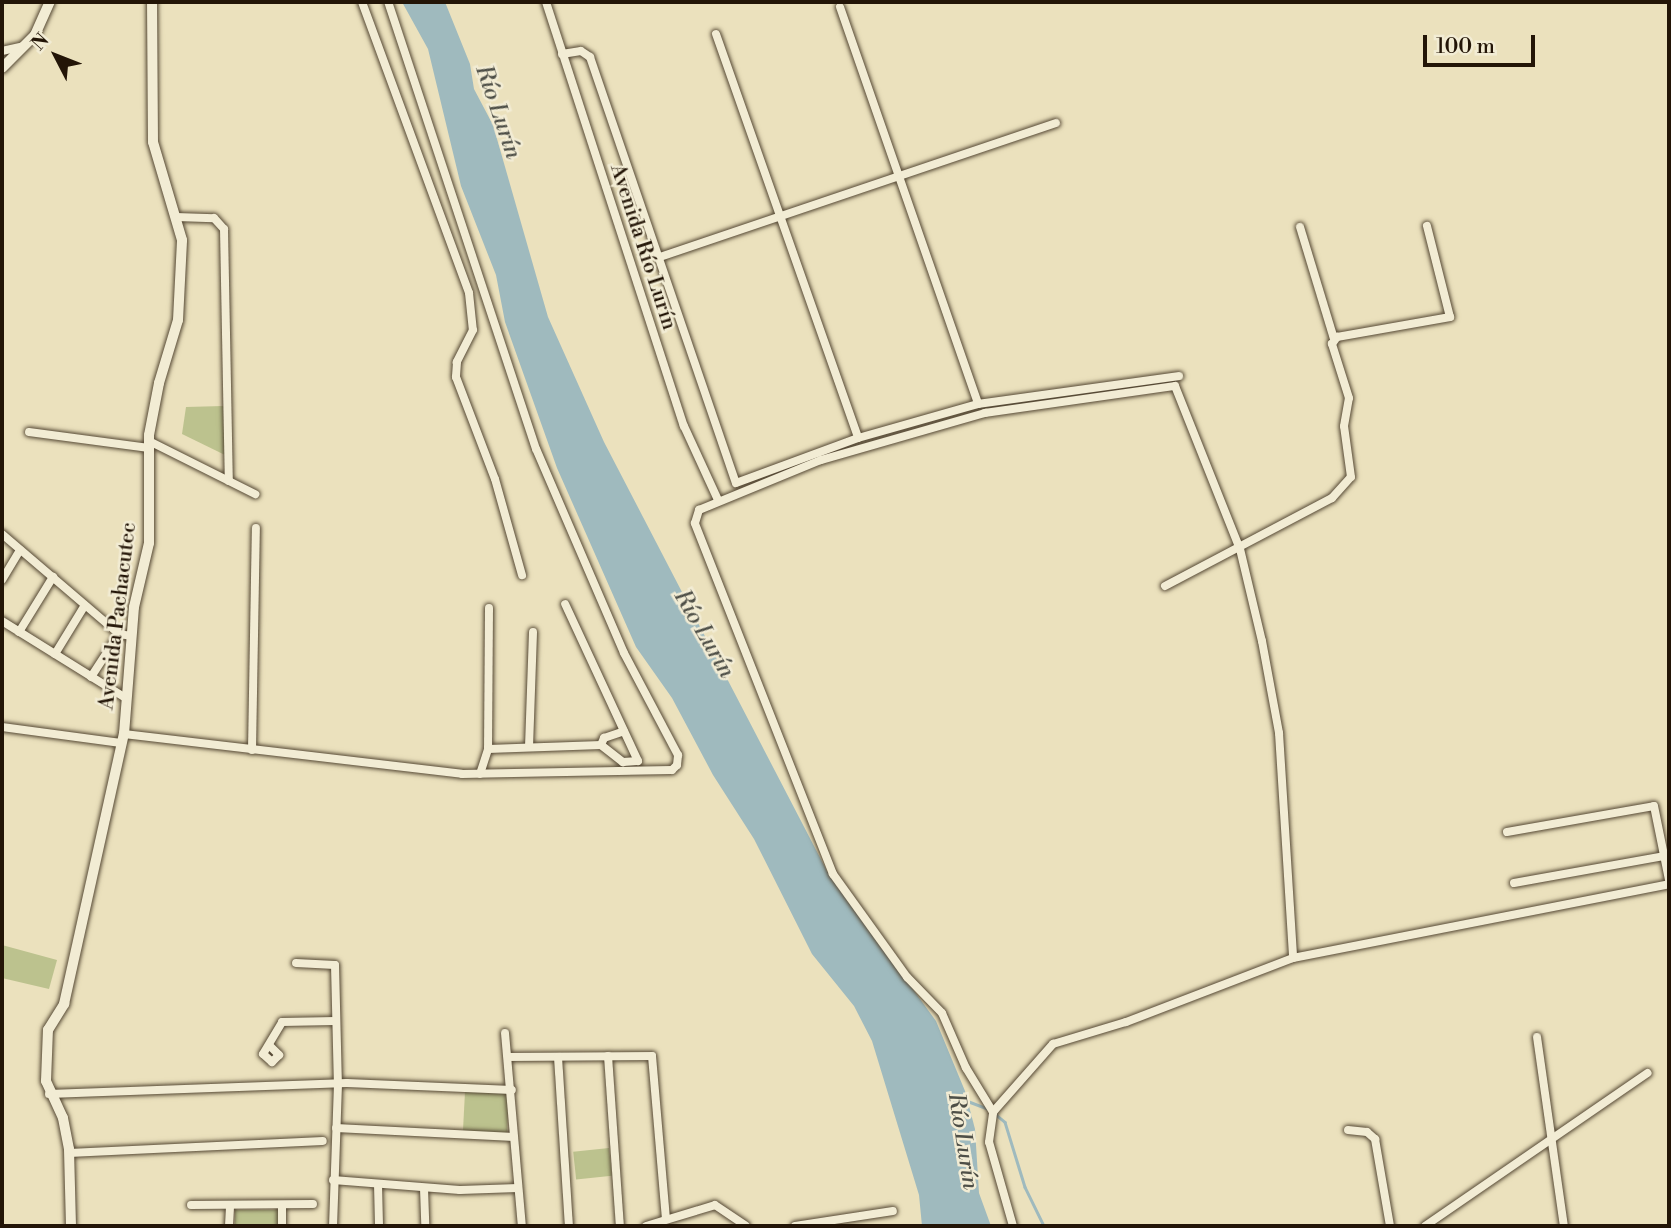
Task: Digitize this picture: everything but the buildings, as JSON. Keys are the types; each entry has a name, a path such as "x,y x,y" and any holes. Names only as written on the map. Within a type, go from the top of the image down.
{"main road":[{"path":"2,68 27,45 50,2"},
{"name":"Avenida Pachacutec","path":"71,1226 69,1153 63,1118 49,1094 48,1030 64,1004 122,739 125,635 149,544 149,444 159,383 178,320 182,240 153,142 152,2"}],"street":[{"path":"362,2 468,293 473,330 455,369 495,479 522,575"},
{"path":"2,727 480,774 671,770 678,755 624,653 536,449 388,2"},
{"name":"Avenida Río Lurín","path":"546,2 684,426 718,500"},
{"path":"840,7 978,404"},
{"path":"716,34 858,438"},
{"path":"2,51 27,45"},
{"path":"562,54 581,51 590,57 736,483 858,438 978,404 1179,376"},
{"path":"660,257 1056,123"},
{"path":"176,217 214,218 224,229 229,481"},
{"path":"1334,339 1450,317 1427,226"},
{"path":"1166,586 1332,498 1353,474 1344,426 1349,398 1300,227"},
{"path":"993,1112 966,1069 942,1013 907,977 831,868 695,523 699,510 718,500 821,460 985,413 1061,400 1112,397 1170,384 1181,396 1240,549 1279,733 1293,958"},
{"path":"29,432 149,444 255,495"},
{"path":"252,750 256,528"},
{"path":"2,534 52,578 125,635 91,677"},
{"path":"2,579 20,550"},
{"path":"19,632 52,578"},
{"path":"488,749 601,744 623,762 638,761 565,604"},
{"path":"55,654 85,605"},
{"path":"480,774 488,749 489,607"},
{"path":"2,621 124,697"},
{"path":"529,747 533,632"},
{"path":"601,744 604,738 624,731"},
{"path":"1013,1226 989,1142 993,1112 1053,1044 1136,1018 1293,958 1669,882 1654,806 1507,832"},
{"path":"1514,883 1664,856"},
{"path":"296,962 335,965 338,1084 333,1226"},
{"path":"270,1046 275,1028 282,1022 335,1021"},
{"path":"505,1033 522,1226"},
{"path":"1536,1037 1564,1226"},
{"path":"608,1056 620,1226"},
{"path":"509,1057 653,1057 671,1217 676,1226"},
{"path":"558,1057 569,1226"},
{"path":"1425,1226 1648,1073"},
{"path":"49,1094 338,1084 512,1090"},
{"path":"336,1128 514,1137"},
{"path":"1348,1129 1367,1132 1375,1139 1390,1226"},
{"path":"69,1153 323,1141"},
{"path":"333,1180 424,1188 518,1188"},
{"path":"378,1184 379,1226"},
{"path":"424,1188 425,1226"},
{"path":"191,1205 313,1205"},
{"path":"229,1226 230,1205"},
{"path":"282,1205 282,1226"},
{"path":"646,1226 715,1205 746,1226"},
{"path":"795,1226 892,1211"}],"green space":[{"path":"223,406 225,455 182,434 186,407"},
{"path":"2,945 57,960 49,989 2,978"},
{"path":"465,1091 509,1093 507,1133 463,1131"},
{"path":"609,1148 612,1176 576,1180 573,1152"},
{"path":"235,1210 278,1210 278,1226 235,1226"}],"water":[{"name":"Río Lurín","path":"402,2 445,2 470,64 474,89 493,125 548,317 604,442 827,871 936,1021 965,1091 975,1129 979,1193 991,1226 922,1226 919,1195 872,1041 854,1006 812,954 754,839 713,775 672,698 636,647 557,468 505,322 496,275 461,186 428,49"}],"waterway":[{"name":"Río Lurín","path":"965,1100 988,1109"},
{"path":"994,1113 1005,1122 1025,1187 1044,1226"}]}
